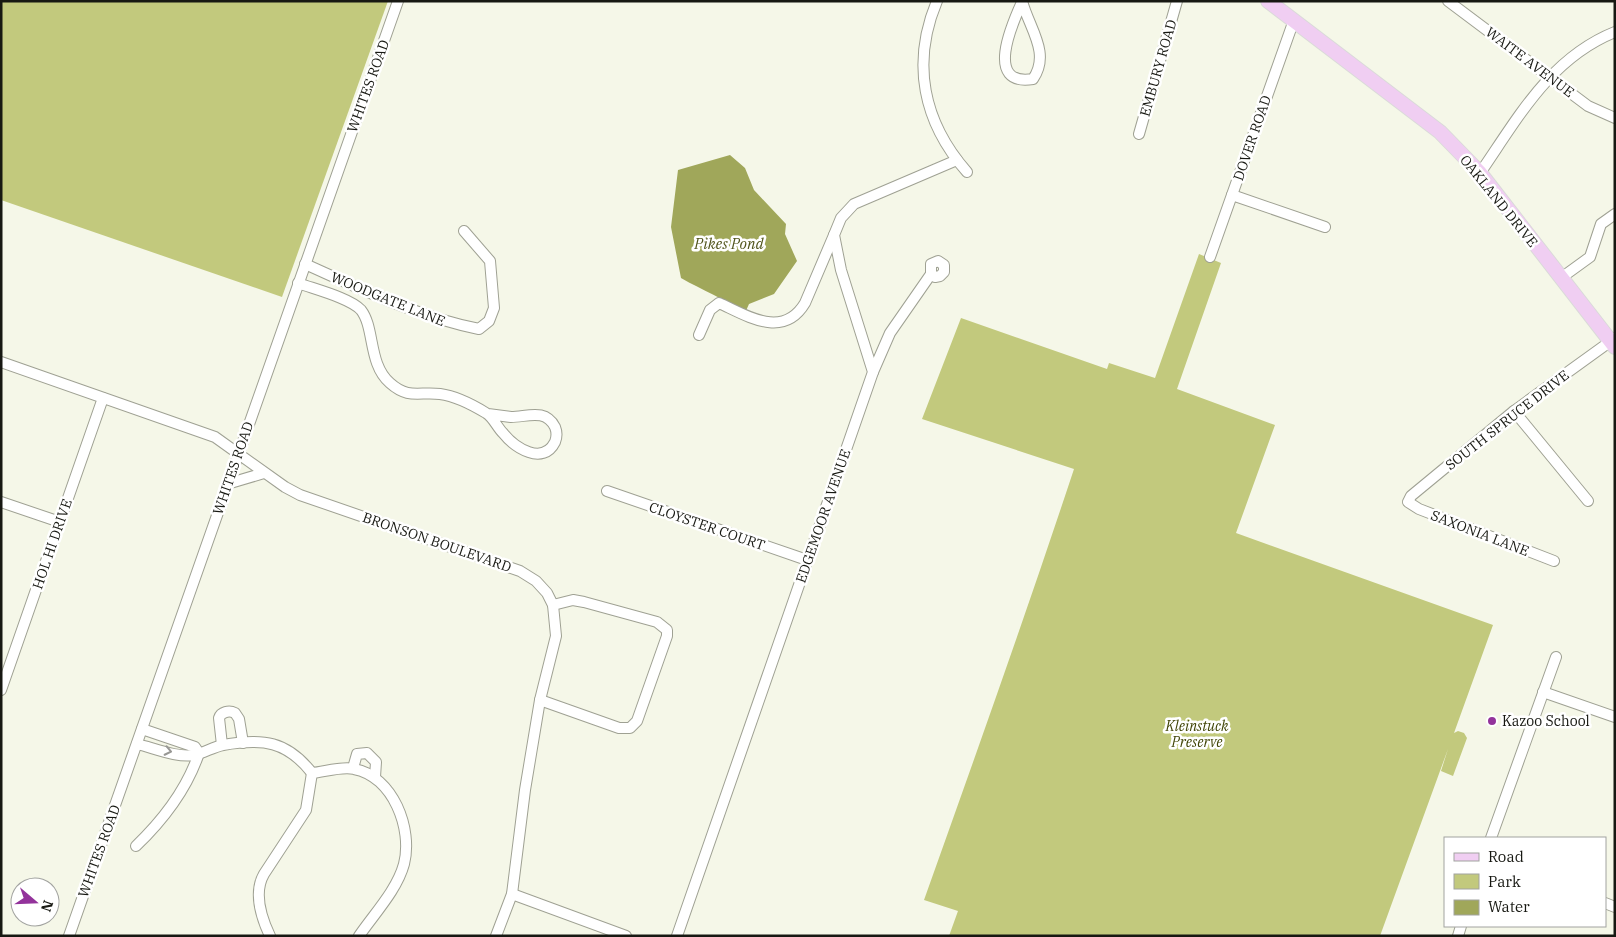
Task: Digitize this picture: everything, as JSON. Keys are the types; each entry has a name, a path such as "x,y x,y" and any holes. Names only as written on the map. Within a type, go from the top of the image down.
{"main road":[{"name":"OAKLAND DRIVE","path":"1268,1 1440,132 1480,173 1613,342"}],"street":[{"name":"WHITES ROAD","path":"69,936 398,1"},
{"path":"937,1 927,30 923,82 932,116 957,160 967,172"},
{"path":"1022,1 1041,52 1041,69 1033,79 1024,81 1015,79 1006,68 1004,49 1022,1"},
{"name":"EMBURY ROAD","path":"1139,134 1177,1"},
{"name":"WAITE AVENUE","path":"1448,1 1588,106 1615,118"},
{"name":"DOVER ROAD","path":"1210,257 1294,20"},
{"path":"1480,173 1549,76 1584,47 1615,32"},
{"path":"699,335 710,310 719,303 759,322 778,322 798,314 805,304 841,218 854,204 957,160"},
{"path":"1232,195 1325,227"},
{"path":"1561,278 1590,257 1599,228 1604,221 1615,214"},
{"name":"WOODGATE LANE","path":"305,264 356,288 445,322 479,329 489,322 494,308 490,261 464,231"},
{"path":"834,235 841,270 873,372"},
{"name":"EDGEMOOR AVENUE","path":"677,936 873,372 890,333 931,274"},
{"name":"WOODGATE LANE","path":"298,283 353,304 362,311 380,373 391,384 419,396 440,394 455,398 488,414 520,417 532,414 544,416 551,421 556,430 556,440 550,449 542,454 529,453 504,435 488,414"},
{"name":"SOUTH SPRUCE DRIVE","path":"1408,502 1411,496 1514,411 1613,342"},
{"name":"BRONSON BOULEVARD","path":"1,362 215,437 264,473 300,495 520,571 542,586 553,605 556,636 540,700 525,790 512,894 496,936"},
{"name":"HOL HI DRIVE","path":"1,690 103,398"},
{"path":"1514,411 1588,501"},
{"path":"227,484 264,473"},
{"name":"CLOYSTER COURT","path":"608,491 807,560"},
{"path":"1,502 60,522"},
{"name":"SAXONIA LANE","path":"1408,502 1419,509 1554,561"},
{"path":"540,700 619,728 630,728 637,720 667,636 665,626 657,622 584,602 573,600 553,605"},
{"path":"1491,837 1556,656"},
{"path":"1544,692 1615,717"},
{"path":"222,745 219,718 222,714 229,711 238,716 243,743"},
{"path":"142,729 195,747 199,754"},
{"path":"137,744 192,756 222,745 243,743 277,744 299,756 312,773 306,810 264,874 259,885 262,915 270,936"},
{"path":"353,768 358,754 367,753 376,762 375,778"},
{"path":"136,846 158,823 182,789 199,754"},
{"path":"312,773 353,768 375,778 389,793 400,815 405,831 405,854 399,875 359,936"},
{"path":"512,894 626,936"}],"green space":[{"path":"1,1 388,1 282,297 1,200"},
{"name":"Kleinstuck Preserve","path":"1199,254 1221,263 1177,389 1275,425 1236,533 1493,625 1454,733 1458,731 1464,733 1467,738 1453,776 1441,771 1448,749 1380,936 949,936 958,911 924,900 1074,469 922,419 961,318 1107,369 1109,363 1155,378"}],"water":[{"name":"Pikes Pond","path":"730,155 745,168 754,190 786,224 785,234 797,261 774,294 749,304 745,313 730,303 681,278 671,227 678,170"}],"place":[{"name":"Kazoo School","path":"1492,721"}]}
